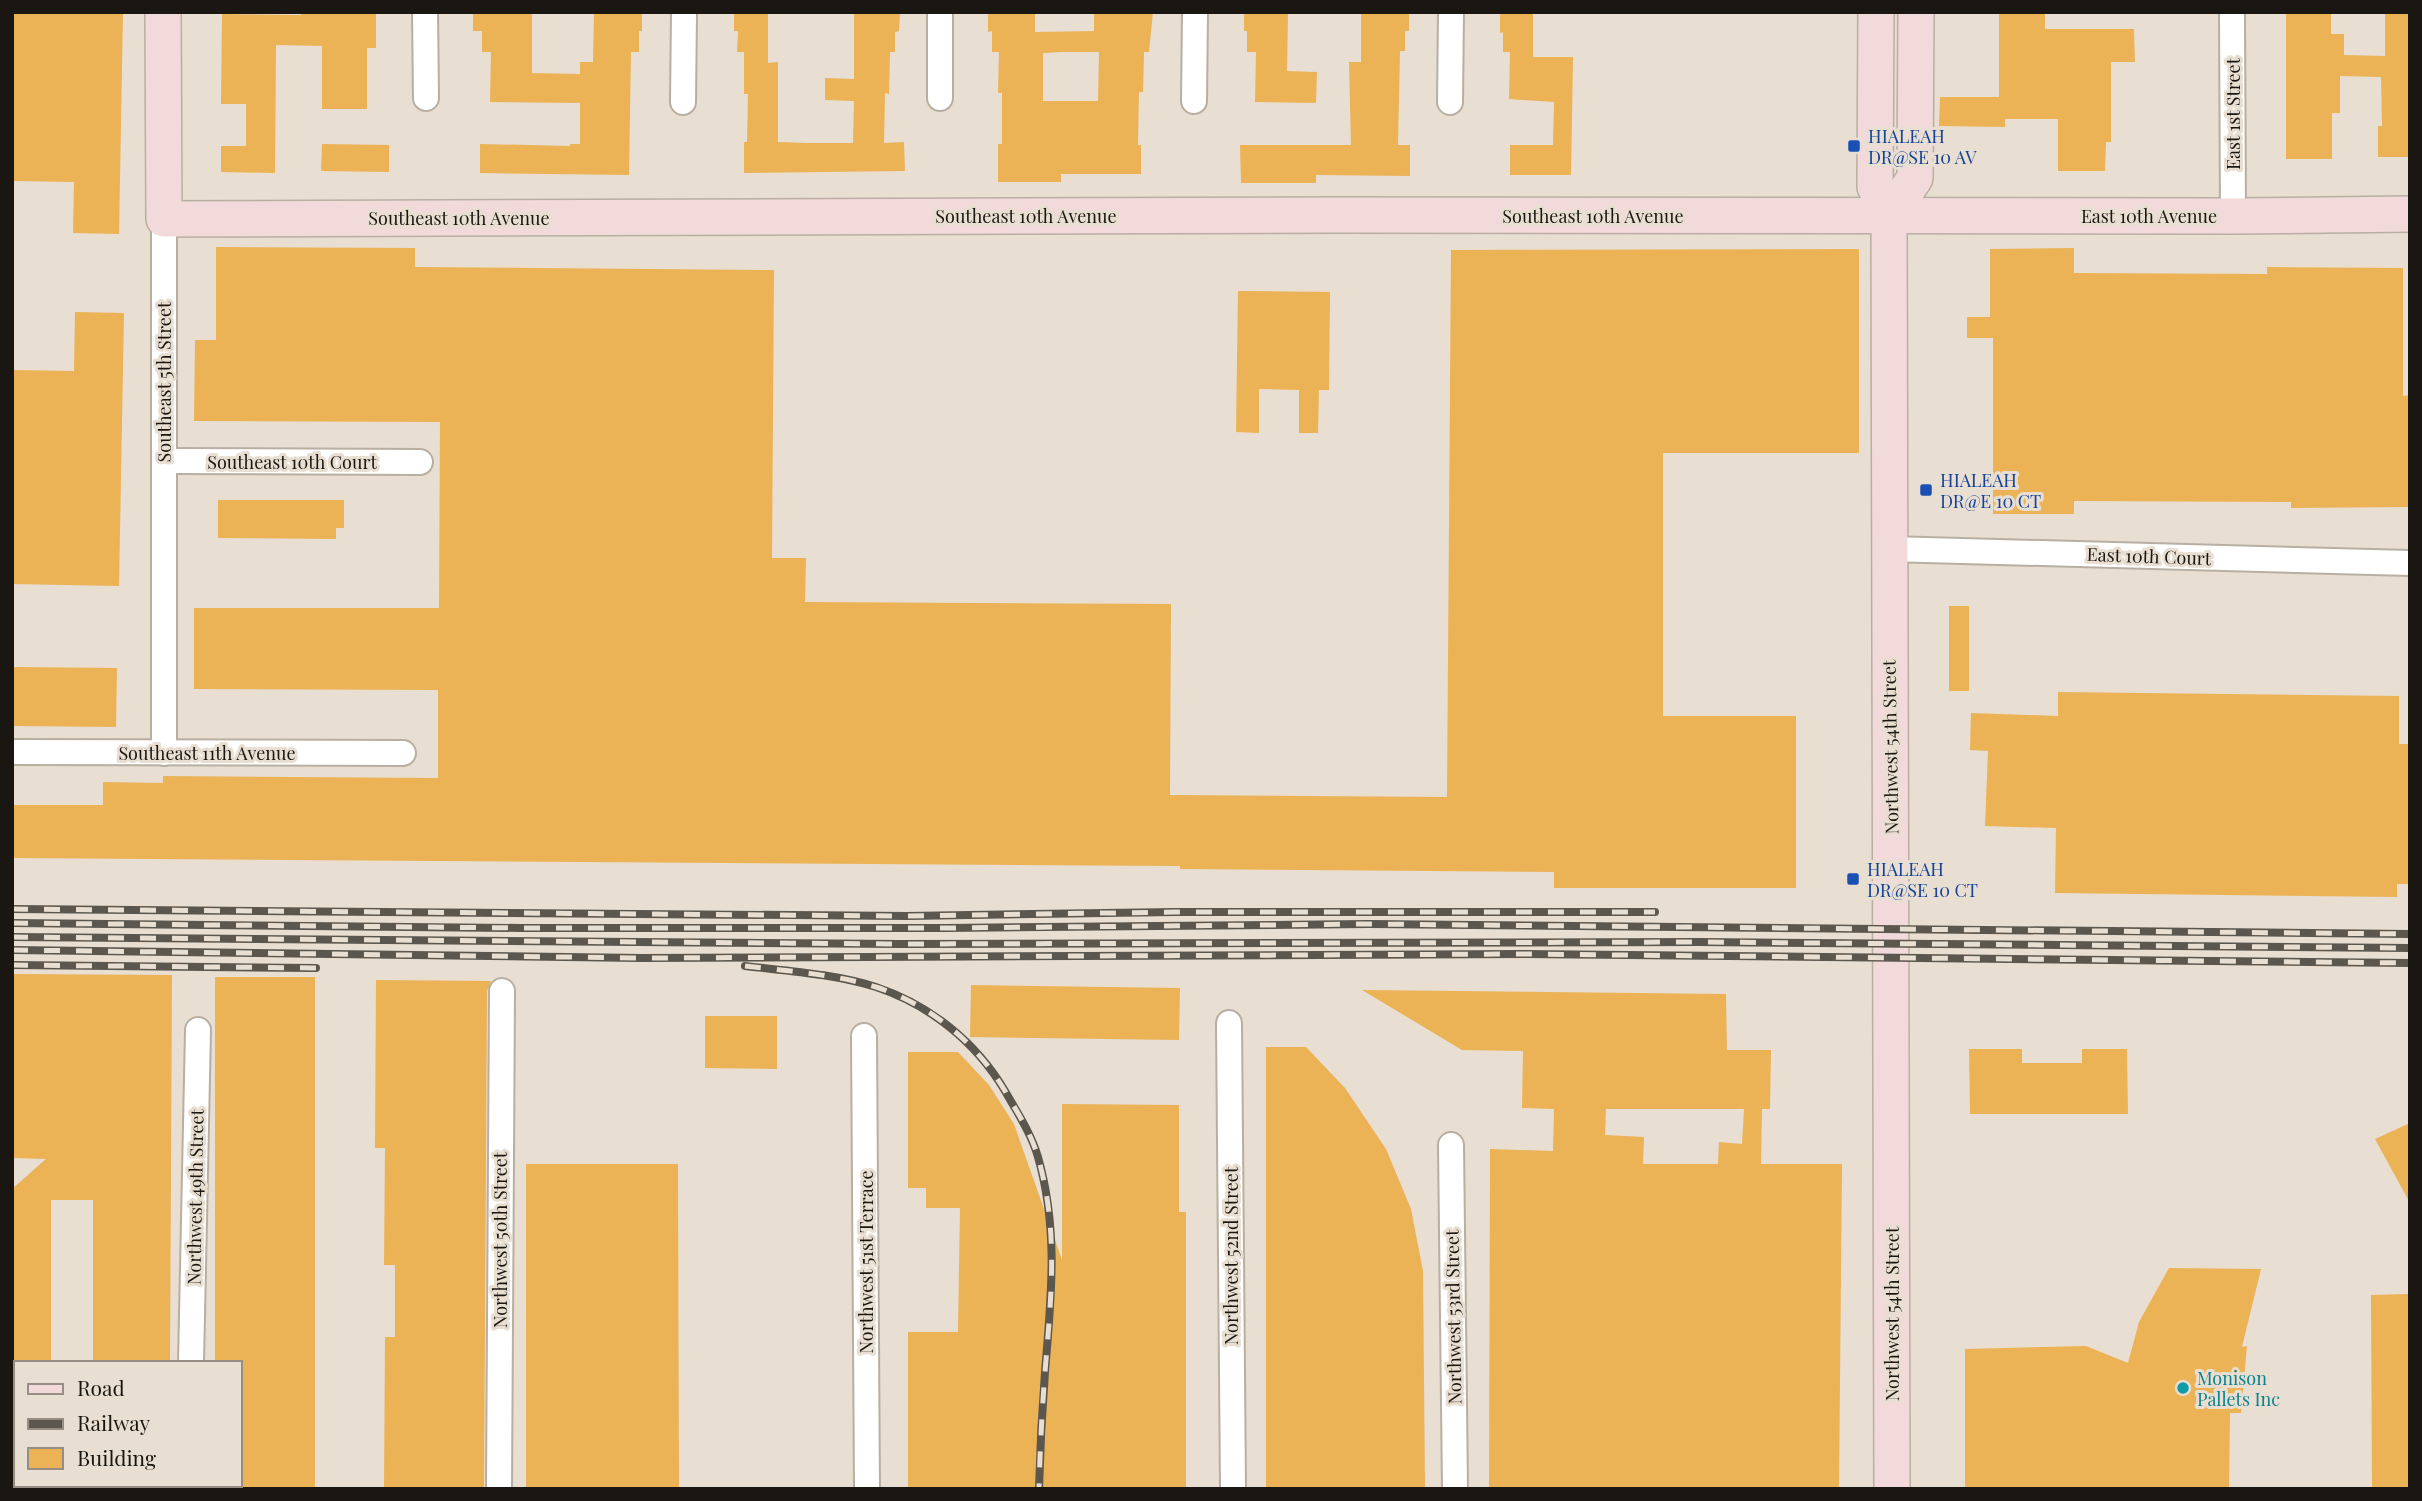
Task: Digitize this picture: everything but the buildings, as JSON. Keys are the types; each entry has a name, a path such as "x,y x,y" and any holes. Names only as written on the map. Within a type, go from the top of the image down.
{"street":[{"name":"Southeast 5th Street","path":"163,12 164,752"},
{"path":"425,12 426,98"},
{"path":"683,102 684,12"},
{"path":"940,12 940,98"},
{"path":"1194,100 1195,12"},
{"path":"1450,102 1451,12"},
{"name":"Northwest 54th Street","path":"1876,12 1875,187 1889,216 1892,1489"},
{"path":"1889,216 1915,178 1916,12"},
{"name":"East 1st Street","path":"2232,12 2232,216"},
{"name":"East 10th Avenue","path":"1889,216 2410,214"},
{"name":"Southeast 10th Avenue","path":"164,219 1222,215 1889,216"},
{"name":"Southeast 10th Court","path":"164,461 420,462"},
{"name":"East 10th Court","path":"1889,548 2410,563"},
{"name":"Southeast 11th Avenue","path":"12,752 403,753"},
{"name":"Northwest 50th Street","path":"499,1489 502,991"},
{"name":"Northwest 52nd Street","path":"1229,1023 1233,1489"},
{"name":"Northwest 49th Street","path":"191,1361 198,1030"},
{"name":"Northwest 51st Terrace","path":"864,1035 867,1489"},
{"name":"Northwest 53rd Street","path":"1451,1145 1455,1489"}],"railway":[{"path":"12,909 907,916 1175,912 1655,912"},
{"path":"12,923 521,928 1369,924 2410,934"},
{"path":"12,937 901,944 1699,942 2410,948"},
{"path":"12,950 641,958 1523,954 2410,963"},
{"path":"12,965 316,968"},
{"path":"745,966 844,979 876,987 915,1004 966,1041 993,1073 1019,1115 1038,1157 1045,1184 1051,1238 1051,1291 1039,1489"}],"place":[{"name":"HIALEAH DR@SE 10 AV","path":"1854,146"},
{"name":"HIALEAH DR@E 10 CT","path":"1926,490"},
{"name":"HIALEAH DR@SE 10 CT","path":"1853,879"},
{"name":"Monison Pallets Inc","path":"2183,1388"}]}
